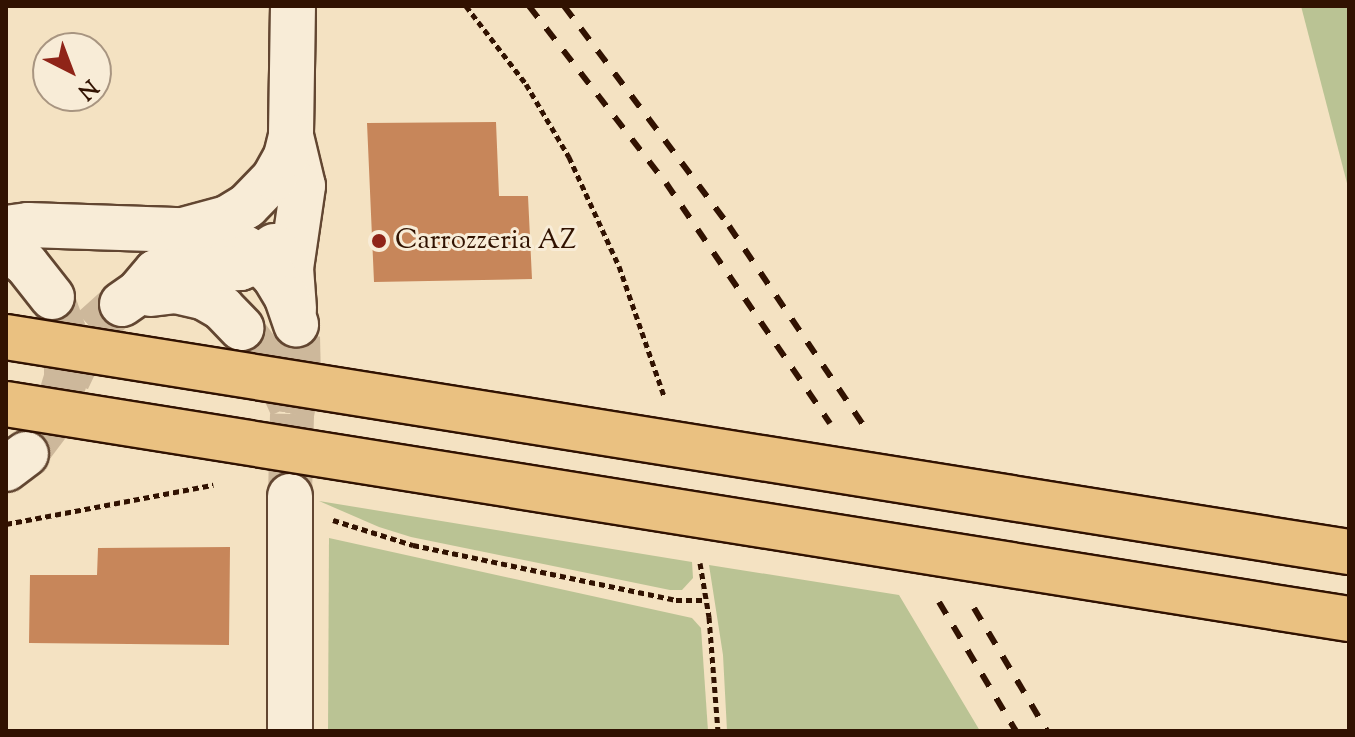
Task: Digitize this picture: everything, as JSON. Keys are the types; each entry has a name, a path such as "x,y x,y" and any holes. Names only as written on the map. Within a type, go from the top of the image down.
{"highway":[{"path":"6,337 1349,552"},
{"path":"6,404 1349,619"}],"street":[{"path":"175,230 214,223 247,206 274,178 286,156 291,136 293,6"},
{"path":"6,228 28,225 175,230 226,237 259,259 282,287 297,330 291,268 303,197 303,178 291,136"},
{"path":"241,328 222,308 190,294 154,293 118,306 139,292 156,272 230,269 259,259 285,233 303,197"},
{"path":"6,249 26,264 52,297"},
{"path":"290,504 290,731"}],"path":[{"path":"466,6 526,84 569,157 619,266 664,396"},
{"path":"6,524 214,484"},
{"path":"290,504 413,545 676,600 706,600"},
{"path":"700,563 718,731"}],"green space":[{"path":"1301,6 1349,6 1348,187"},
{"path":"319,501 692,562 693,578 682,590 670,590 411,537"},
{"path":"329,538 692,618 701,628 708,731 328,731"},
{"path":"709,565 899,595 980,731 727,731 723,655"}],"building":[{"path":"496,122 499,196 528,196 532,279 374,282 367,123"},
{"path":"230,547 229,645 29,643 30,575 97,575 98,548"}],"tunnel":[{"path":"26,454 54,417 66,378 66,336 52,297"},
{"path":"68,380 92,329 115,308"},
{"path":"241,328 279,379 291,406"},
{"path":"290,496 292,414 299,380 298,337"}],"railway":[{"path":"529,6 666,183 830,423"},
{"path":"564,6 729,226 866,429"},
{"path":"939,602 1016,731"},
{"path":"974,608 1047,731"}],"place":[{"name":"Carrozzeria AZ","path":"379,241"}]}
